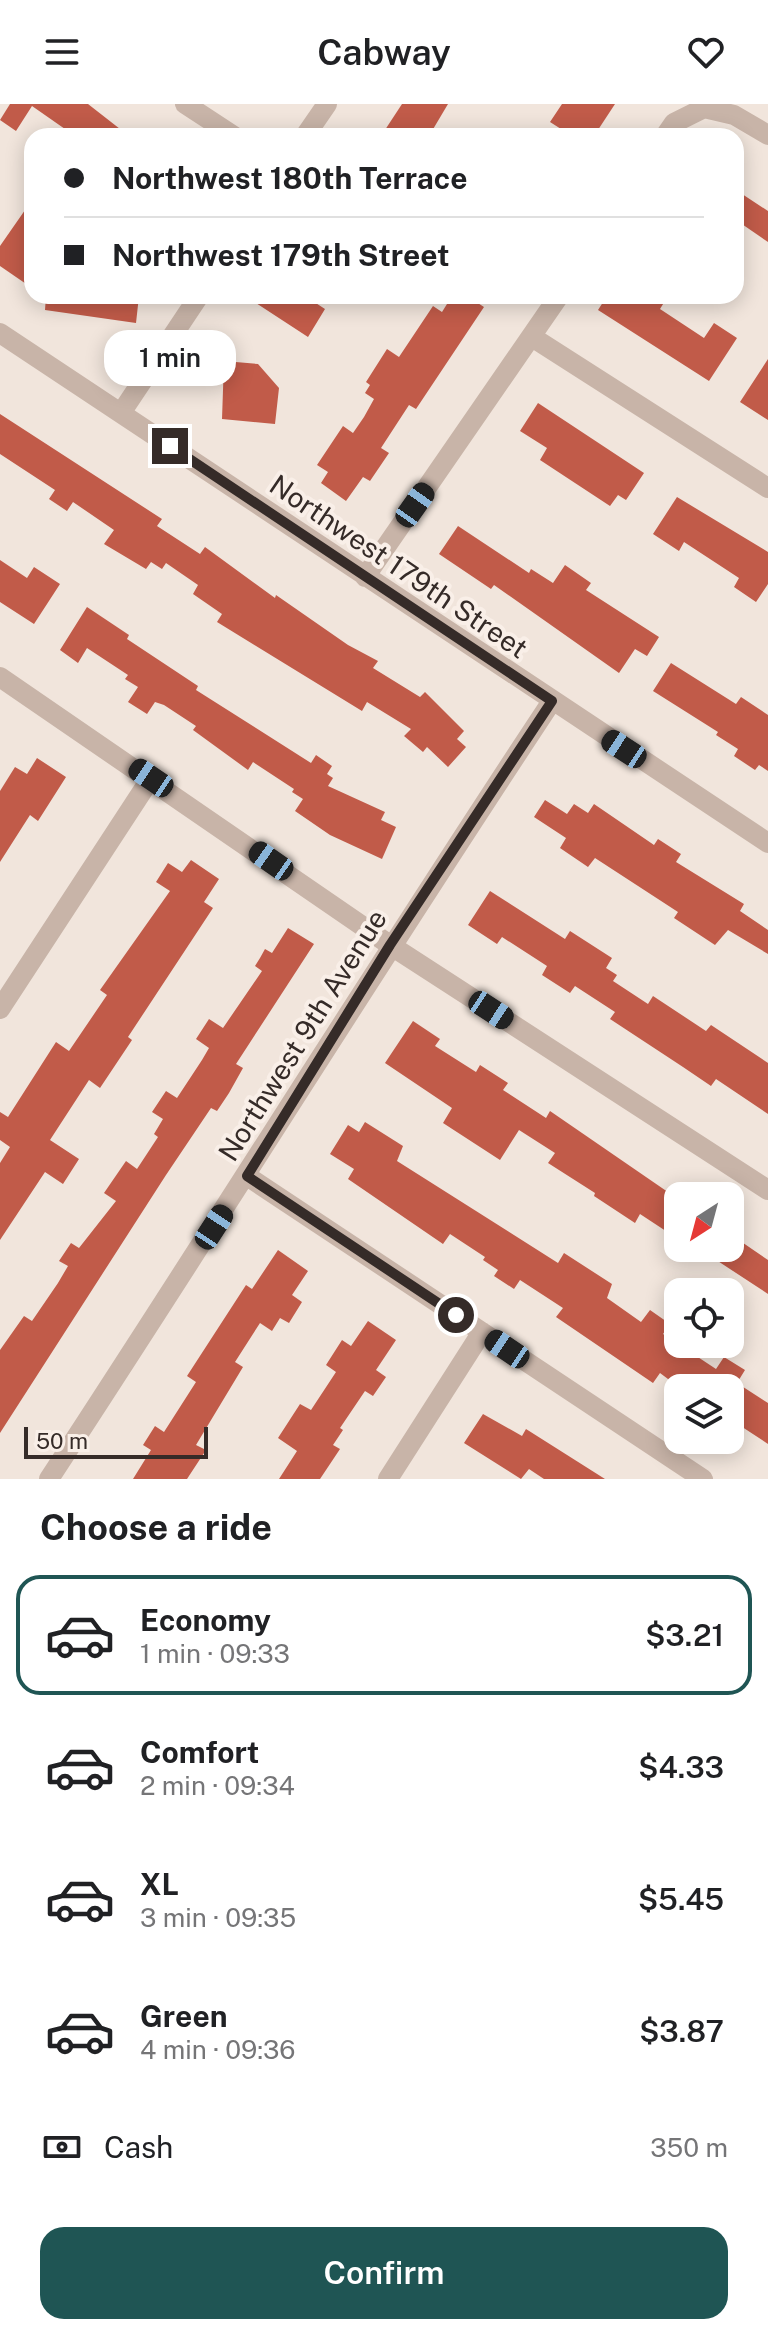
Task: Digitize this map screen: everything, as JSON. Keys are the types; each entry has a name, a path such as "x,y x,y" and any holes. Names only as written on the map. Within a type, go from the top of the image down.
{"street":[{"path":"185,104 222,128"},
{"path":"310,128 327,104"},
{"path":"671,128 674,123 704,108 734,115 768,135"},
{"path":"121,413 194,304"},
{"path":"365,577 554,304"},
{"name":"Northwest 179th Street","path":"0,333 768,843"},
{"path":"532,337 768,488"},
{"path":"0,677 390,945 768,1190"},
{"name":"Northwest 9th Avenue","path":"49,1479 247,1176 390,945 552,701"},
{"path":"0,1009 151,778"},
{"path":"247,1176 703,1479"},
{"path":"388,1479 482,1332"}],"building":[{"path":"10,104 88,104 119,128 64,128 32,106 16,131 0,120"},
{"path":"402,104 448,104 434,128 386,128"},
{"path":"562,104 615,104 599,128 559,128 550,122"},
{"path":"744,195 768,211 768,242 744,226"},
{"path":"24,212 24,282 0,266 0,246"},
{"path":"45,304 138,304 136,323 45,310"},
{"path":"257,304 317,304 325,309 308,337"},
{"path":"447,304 479,304 484,307 416,409 409,405 381,448 389,453 370,481 363,477 346,501 321,483 328,472 317,465 343,426 353,433 364,417 374,399 365,393 370,385 366,382 387,349 399,357 433,306 442,312"},
{"path":"602,304 663,304 660,309 704,338 714,323 737,338 709,381 598,310"},
{"path":"768,359 768,420 740,402"},
{"path":"224,361 258,364 279,388 275,424 222,419"},
{"path":"538,403 644,473 626,500 618,495 610,506 540,460 547,448 520,431"},
{"path":"0,414 162,519 157,526 200,554 205,547 275,598 276,595 348,645 378,661 373,668 420,697 425,692 464,731 457,739 466,747 448,767 427,747 423,752 404,736 411,729 367,702 362,711 217,622 222,614 193,594 198,585 166,563 162,569 151,562 146,569 104,544 114,530 73,502 67,511 49,499 55,490 0,454"},
{"path":"677,497 768,552 768,584 756,602 734,587 739,578 684,542 679,551 653,534"},
{"path":"458,526 529,573 531,569 553,583 565,565 591,583 586,590 659,637 647,656 635,649 619,673 494,585 491,589 439,554"},
{"path":"0,560 27,578 34,567 60,584 34,624 0,602"},
{"path":"87,607 129,635 127,639 198,686 196,690 311,763 316,755 332,766 327,774 333,778 328,786 385,812 381,820 396,827 382,859 330,835 295,811 303,799 292,792 294,789 253,762 248,770 193,730 196,726 164,705 155,702 147,714 128,702 138,687 125,679 128,675 87,648 78,663 60,650"},
{"path":"671,663 736,704 741,697 768,715 768,771 759,765 755,770 734,756 738,749 716,735 718,732 653,691"},
{"path":"37,758 66,777 38,821 30,815 0,862 0,791 15,767 27,774"},
{"path":"545,800 567,814 574,804 588,813 594,804 654,845 658,839 681,854 676,862 744,904 740,911 768,930 768,954 728,930 715,945 674,918 678,912 595,858 588,867 560,848 566,838 534,817"},
{"path":"191,860 219,879 204,902 213,908 128,1037 132,1040 100,1088 89,1080 50,1140 79,1159 63,1184 45,1172 0,1240 0,1163 10,1147 0,1140 0,1112 8,1117 56,1042 69,1051 107,995 100,990 170,891 156,882 168,863 182,872"},
{"path":"490,891 565,939 570,931 612,958 606,968 617,975 613,981 648,1004 653,996 706,1031 711,1025 768,1063 768,1114 716,1079 711,1086 610,1019 615,1012 575,986 570,993 542,975 547,966 502,937 497,944 468,925"},
{"path":"288,928 314,944 236,1064 243,1068 229,1093 217,1111 211,1108 0,1433 0,1350 24,1316 32,1321 58,1283 68,1266 59,1261 71,1243 79,1248 116,1201 104,1193 126,1161 137,1169 158,1137 154,1134 163,1119 152,1112 166,1091 177,1098 202,1060 209,1048 196,1039 209,1019 223,1028 262,971 255,966 265,949 272,953"},
{"path":"413,1021 440,1039 435,1046 476,1072 480,1065 508,1083 503,1090 546,1118 550,1111 664,1189 664,1230 640,1214 635,1223 594,1196 595,1193 548,1163 555,1153 519,1130 500,1160 443,1123 452,1108 385,1063"},
{"path":"365,1122 403,1146 397,1161 558,1263 564,1253 612,1284 607,1298 641,1322 650,1310 664,1320 664,1358 699,1358 716,1369 726,1358 745,1370 743,1374 664,1376 660,1373 653,1383 556,1317 563,1308 520,1280 514,1289 494,1276 498,1270 483,1260 485,1257 450,1234 443,1244 348,1179 354,1169 330,1154 348,1125 359,1132"},
{"path":"744,1244 768,1260 768,1294 719,1262 744,1262"},
{"path":"278,1250 308,1271 292,1295 302,1302 289,1323 280,1318 272,1331 260,1323 235,1362 243,1367 196,1445 206,1450 187,1479 133,1479 151,1450 143,1445 155,1426 164,1432 196,1382 187,1376 246,1285 252,1289"},
{"path":"368,1321 396,1340 376,1370 386,1377 373,1396 365,1391 340,1428 343,1430 333,1445 340,1449 320,1479 279,1479 297,1451 278,1438 300,1404 311,1410 336,1372 326,1365 342,1340 351,1346"},
{"path":"744,1388 768,1403 768,1444 744,1428"},
{"path":"483,1414 522,1436 526,1429 605,1479 544,1479 529,1469 521,1479 464,1443"}],"route":[{"path":"170,446 552,701 390,945 247,1176 456,1315"}]}
